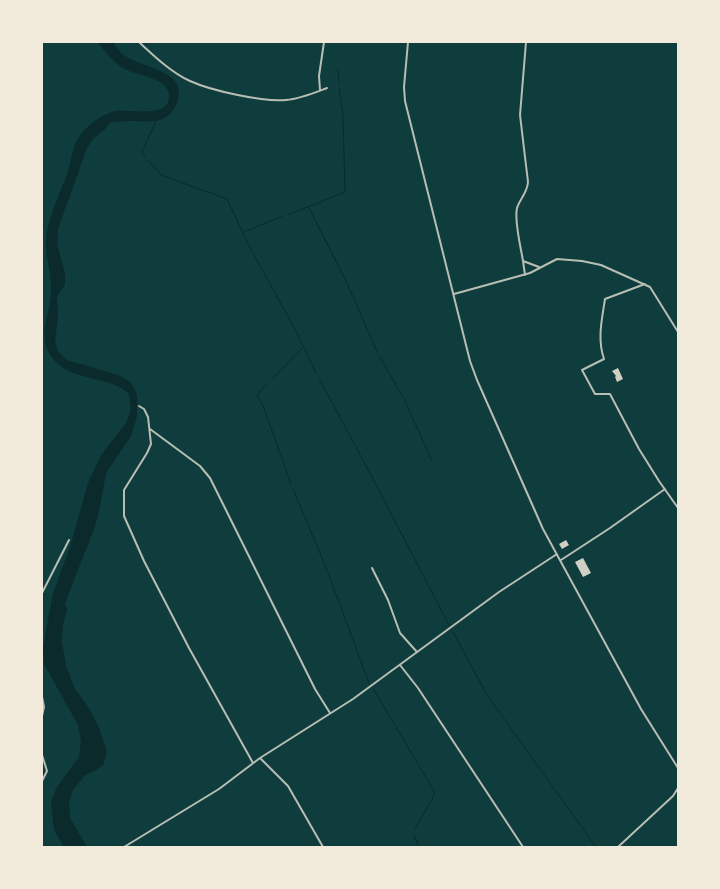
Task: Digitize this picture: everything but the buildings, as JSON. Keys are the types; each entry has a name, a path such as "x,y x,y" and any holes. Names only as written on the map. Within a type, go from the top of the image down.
{"street":[{"path":"140,42 177,73 199,84 269,100 292,99 327,88"},
{"path":"320,91 319,76 324,42"},
{"path":"408,42 404,87 405,101 470,361 477,380 543,529 641,709 678,768"},
{"path":"525,275 516,214 518,205 526,192 528,182 520,115 526,42"},
{"path":"454,294 525,275 557,259 582,261 601,266 650,287 678,332"},
{"path":"523,262 539,268"},
{"path":"645,284 605,299 600,336 601,352 604,359 582,370 595,394 610,394 624,422 678,508"},
{"path":"139,406 144,409 147,414 150,429 150,444 147,453 124,490 124,516 144,561 188,648 253,763"},
{"path":"150,429 196,462 210,478 315,689 330,713"},
{"path":"561,560 665,489"},
{"path":"42,593 69,540"},
{"path":"124,847 238,776 260,758 330,713 400,665 499,592 557,554"},
{"path":"372,568 388,600 400,633 417,652"},
{"path":"400,665 418,688 523,847"},
{"path":"42,697 44,707 42,716"},
{"path":"42,756 47,771 42,780"},
{"path":"260,758 288,786 323,847"},
{"path":"618,847 673,796 678,788"}],"water":[{"path":"98,42 113,42 119,51 125,56 163,72 171,77 177,84 179,92 177,103 173,110 163,119 157,121 127,121 109,123 106,128 93,139 87,148 58,229 57,244 65,273 65,284 57,297 58,317 55,341 58,351 67,360 118,375 131,382 137,395 137,416 131,436 106,473 99,512 94,529 65,603 67,609 63,625 62,642 66,666 75,689 89,708 100,730 107,752 103,765 85,775 73,790 69,802 70,818 87,847 64,847 54,830 51,801 57,787 79,757 81,741 78,725 44,664 43,648 53,593 70,547 88,483 101,455 126,423 131,409 129,394 121,388 82,376 63,368 49,353 44,336 51,291 51,279 46,249 47,234 51,216 69,169 74,146 85,129 103,116 112,112 146,111 163,108 168,103 169,95 163,84 123,68 109,56"}],"waterway":[{"path":"338,70 339,82"},
{"path":"288,215 345,192 343,116 339,88"},
{"path":"145,156 142,152 156,121"},
{"path":"149,161 161,175 227,199 252,252"},
{"path":"309,208 347,283 377,352"},
{"path":"244,232 282,216"},
{"path":"254,255 296,331 316,373"},
{"path":"273,378 302,348"},
{"path":"380,357 405,401 432,461"},
{"path":"319,378 449,625"},
{"path":"267,384 257,395 264,408 291,484"},
{"path":"293,489 327,570 369,683"},
{"path":"453,632 487,695 596,847"},
{"path":"374,690 434,791 434,796 415,829"},
{"path":"414,835 419,847"}]}
